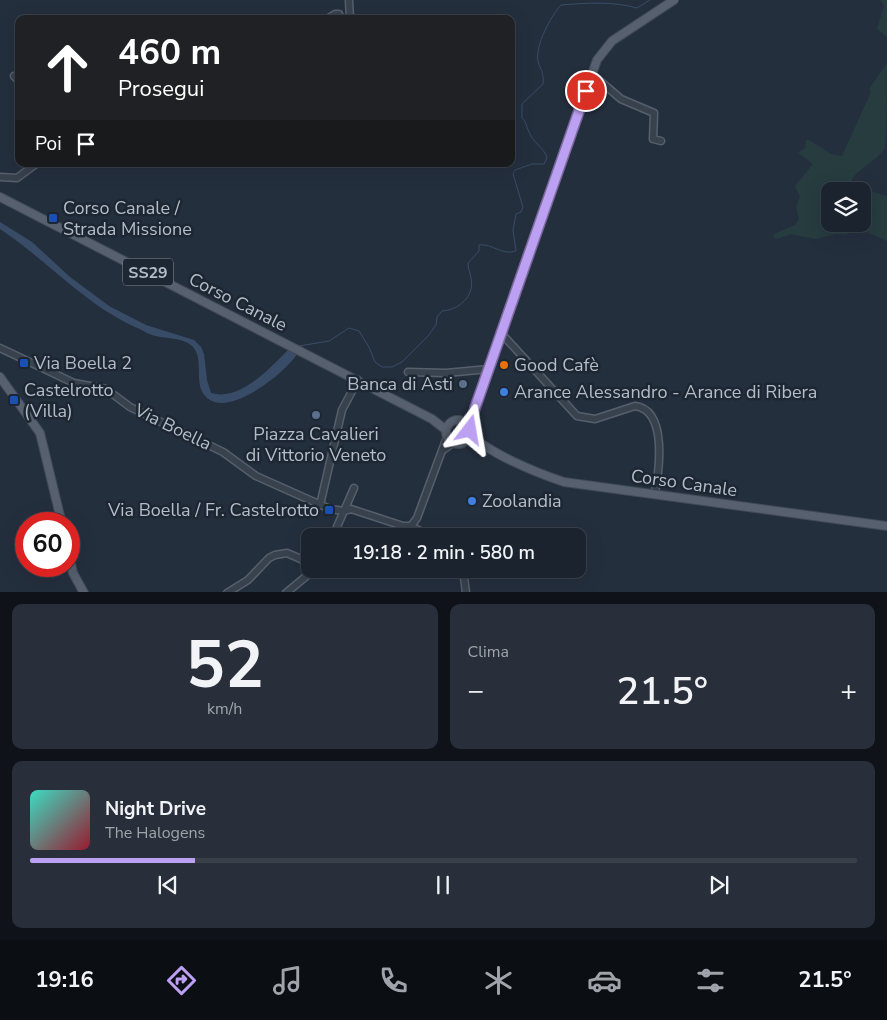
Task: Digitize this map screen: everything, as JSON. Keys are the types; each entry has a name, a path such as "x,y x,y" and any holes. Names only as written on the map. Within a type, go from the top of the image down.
{"main road":[{"path":"464,442 597,60 612,42 674,0"},
{"name":"Corso Canale","path":"1,197 432,418 449,433 464,442 484,445"},
{"path":"0,377 40,433 59,512"},
{"path":"449,433 455,420 462,421 475,408"},
{"name":"Corso Canale","path":"462,421 484,445 528,468 564,482 887,526"},
{"path":"75,577 84,592"}],"street":[{"path":"349,0 350,15"},
{"path":"592,74 620,98 654,113 653,139 661,141"},
{"path":"1,178 17,178 32,167"},
{"path":"501,333 577,416 595,419 635,406 640,406 650,413 654,422 660,458 655,493"},
{"name":"Via Boella","path":"0,348 74,383 106,389 130,407 224,452 256,476 320,505 344,511 351,509 415,528"},
{"path":"408,372 446,373 489,369"},
{"path":"320,505 342,410 358,380"},
{"path":"411,526 417,518 440,452 449,433"},
{"path":"337,528 354,488"},
{"path":"227,592 248,580 269,558 288,554 301,559"},
{"path":"286,592 304,578"},
{"path":"464,578 466,592"}],"green space":[{"path":"880,0 887,0 887,37 877,29 884,6"},
{"path":"887,63 885,148 852,179 853,182 821,182 821,232 849,232 846,235 836,234 816,239 791,234 777,239 773,237 774,234 795,225 799,219 796,207 800,197 795,186 813,164 798,153 805,148 806,140 831,154 842,156 871,92 869,89"},
{"path":"871,191 887,196 887,241 866,232 871,232"}],"water":[{"path":"0,222 32,242 70,277 109,306 146,325 194,340 201,347 204,354 207,380 211,393 233,393 254,382 289,349 297,354 282,371 259,389 233,401 222,403 212,401 201,390 198,359 192,346 178,340 150,334 116,317 82,294 0,229"}],"waterway":[{"path":"299,346 329,341 349,328 359,331 369,347 375,362 382,367 392,367 402,362 428,336 436,325 437,317 442,311 454,308 468,297 472,285 468,263 479,251 479,245 506,252 516,251 513,230 516,214 521,212 523,207 513,174 515,170 532,164 544,164 547,158 531,136 522,118 522,104 543,84 538,54 541,39 549,23 561,5 609,3 637,8 650,0"}],"place":[{"name":"Corso Canale / Strada Missione","path":"53,218"},
{"name":"Via Boella 2","path":"24,363"},
{"name":"Good Cafè","path":"504,365"},
{"name":"Banca di Asti","path":"463,384"},
{"name":"Arance Alessandro - Arance di Ribera","path":"504,392"},
{"name":"Castelrotto (Villa)","path":"14,400"},
{"name":"Piazza Cavalieri di Vittorio Veneto","path":"316,415"},
{"name":"Zoolandia","path":"472,501"},
{"name":"Via Boella / Fr. Castelrotto","path":"329,510"}],"route":[{"path":"470,430 469,427 475,408 534,235 586,91"}]}
